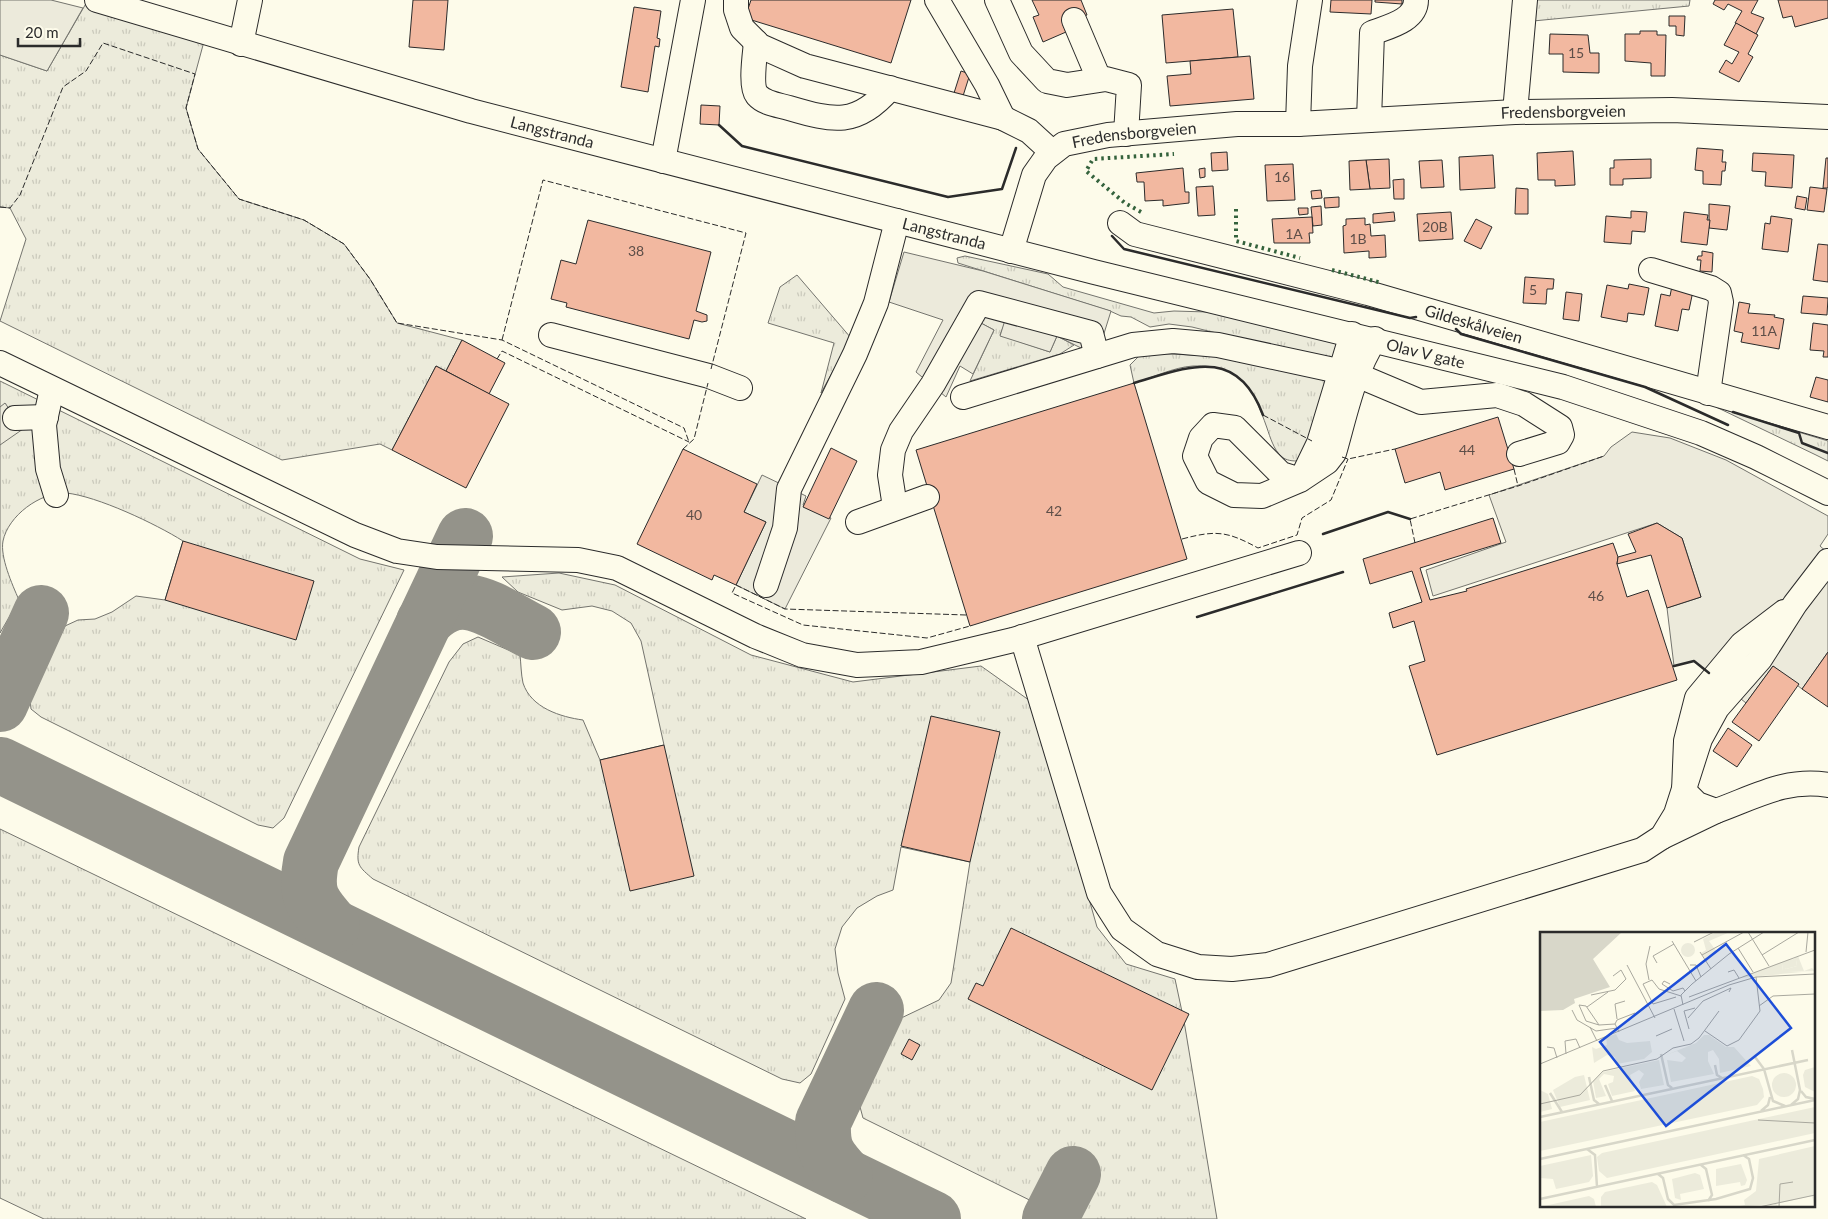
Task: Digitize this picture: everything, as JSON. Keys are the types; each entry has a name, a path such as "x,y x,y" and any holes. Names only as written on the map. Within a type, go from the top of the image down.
{"street":[{"name":"Langstranda","path":"97,0 471,111 1011,251"},
{"path":"240,44 250,0"},
{"path":"663,161 693,0"},
{"path":"736,0 736,10 742,28 760,46 805,66 1003,118 1029,131 1052,152"},
{"path":"937,0 987,85 1003,118"},
{"path":"997,0 1021,53 1047,81 1067,86 1106,79 1129,86 1126,134"},
{"path":"1298,124 1300,66 1310,0"},
{"path":"1369,120 1372,32 1406,20 1416,5 1416,0"},
{"path":"1515,112 1525,0"},
{"path":"1074,20 1098,80"},
{"path":"756,42 753,85 756,95 765,102 826,119 841,120 867,110 890,88"},
{"name":"Fredensborgveien","path":"1011,251 1034,175 1052,152 1064,144 1126,134 1237,124 1298,124 1515,112 1672,110 1828,117"},
{"path":"766,585 785,528 789,489 854,354 876,303 898,222"},
{"name":"Gildeskålveien","path":"1120,224 1135,234 1368,293 1828,427"},
{"name":"Olav V gate","path":"1011,251 1375,339 1563,387 1644,412 1756,457 1828,493"},
{"path":"1651,270 1711,288 1719,293 1721,302 1708,393"},
{"path":"895,508 890,475 893,450 901,431 934,384 979,303 1091,333 1097,356"},
{"path":"1349,374 1352,334"},
{"path":"551,335 709,376 740,388"},
{"path":"1300,480 1319,444 1349,374 1375,339"},
{"path":"963,397 1133,345 1173,341 1218,345 1349,374 1420,402 1497,394 1524,404 1560,427 1562,434 1558,442 1519,454"},
{"path":"0,364 355,535 397,551 437,557 578,560 617,568 755,636 794,652 857,665 921,662 1022,637 1299,554"},
{"path":"52,389 44,424 48,469 56,495"},
{"path":"15,418 46,417"},
{"path":"858,522 927,497"},
{"path":"1662,837 1676,814 1684,791 1686,741 1697,698 1742,644 1795,604 1828,562"},
{"path":"1022,637 1099,893 1122,929 1157,954 1198,967 1232,969 1268,965 1642,850 1662,837 1716,811 1783,785 1812,782 1828,785"},
{"path":"1684,791 1697,804 1716,811"}],"green space":[{"path":"88,0 206,34 186,108 198,149 239,199 304,220 344,244 370,279 397,323 462,340 446,371 436,366 392,450 380,444 282,460 0,321 26,239 10,208 0,207 0,55 47,71"},
{"path":"1534,0 1690,0 1689,6 1533,21"},
{"path":"965,256 1048,274 1063,287 1154,313 1174,311 1208,312 1333,339 1339,343 1334,362 1192,327 1169,324 1150,327 1131,317 1121,316 958,263 957,258"},
{"path":"797,275 851,338 821,393 834,343 768,323 780,287"},
{"path":"987,310 1006,320 1000,335 1050,352 1057,336 1074,345 1060,354 970,381 994,330 979,322"},
{"path":"1151,353 1230,357 1326,376 1329,387 1299,461 1287,460 1279,453 1250,390 1234,374 1209,366 1193,366 1171,370 1134,383 1130,365 1139,356"},
{"path":"0,381 360,559 404,570 284,818 273,828 258,825 41,717 31,709 30,699 65,626 78,620 95,619 112,612 136,596 165,600 183,541 158,527 94,499 66,493 56,494 36,501 11,523 3,541 3,555 19,600 0,633"},
{"path":"1716,407 1828,441 1828,461 1816,455"},
{"path":"559,573 615,585 751,655 853,682 981,666 1033,703 1097,927 1126,964 1175,979 1184,1021 1217,1219 1068,1219 863,1118 859,1103 897,1020 939,1000 951,983 970,862 901,847 893,890 877,896 857,908 842,927 835,949 838,973 845,999 811,1074 800,1083 782,1079 373,879 364,871 358,862 359,847 449,662 463,644 478,637 520,655 522,680 527,692 540,705 556,714 583,720 600,760 664,745 641,641 631,623 612,611 592,606 562,610 518,592 502,577"},
{"path":"0,829 806,1219 44,1219 0,1198"}],"shaded area":[{"path":"0,0 51,0 83,8 47,71 0,55"},
{"path":"904,252 983,271 1111,311 1097,356 1057,336 1050,352 1000,336 1005,320 987,310 979,322 994,330 973,374 960,366 946,397 916,372 943,320 889,302"},
{"path":"5,403 23,429 0,445 0,407"},
{"path":"1632,432 1670,438 1726,460 1828,516 1828,534 1820,546 1828,553 1828,652 1802,689 1773,666 1746,703 1694,661 1674,666 1667,608 1701,597 1682,538 1657,523 1433,596 1426,570 1506,542 1489,495 1604,456 1611,447"},
{"path":"762,475 806,496 803,505 831,518 785,609 736,585 766,522 744,512"}],"building":[{"path":"413,0 448,0 444,50 409,47"},
{"path":"751,0 911,0 891,63 745,18"},
{"path":"1032,0 1081,0 1087,15 1063,25 1066,32 1043,42 1033,17 1039,15"},
{"path":"1331,0 1372,0 1371,14 1330,12"},
{"path":"1375,0 1402,0 1402,4 1375,2"},
{"path":"1715,0 1758,0 1751,13 1764,18 1756,34 1735,23 1742,11 1728,4 1724,10 1713,4"},
{"path":"1778,0 1828,0 1828,18 1795,27 1792,16 1783,18"},
{"path":"634,7 661,11 657,38 660,39 659,47 655,46 648,92 621,87"},
{"path":"1233,9 1238,57 1166,63 1162,15"},
{"path":"1669,16 1685,16 1684,36 1676,35 1676,26 1669,26"},
{"path":"1736,23 1758,35 1748,54 1753,57 1739,82 1719,72 1726,60 1732,64 1739,52 1724,45"},
{"path":"1640,31 1657,31 1657,35 1666,35 1665,76 1651,76 1651,63 1625,61 1625,34 1640,34"},
{"path":"1550,34 1588,35 1590,53 1599,53 1599,73 1563,72 1563,54 1549,54"},
{"path":"1250,56 1254,99 1170,106 1167,76 1191,74 1190,61"},
{"path":"961,71 970,74 963,96 954,93"},
{"path":"701,105 720,106 719,125 700,124"},
{"path":"1697,148 1723,150 1722,162 1726,162 1725,171 1722,171 1721,185 1703,184 1703,171 1695,170"},
{"path":"1573,151 1575,185 1555,186 1555,180 1538,180 1537,153"},
{"path":"1227,152 1228,170 1212,171 1211,153"},
{"path":"1753,153 1794,155 1792,188 1765,186 1766,172 1752,171"},
{"path":"1493,155 1495,188 1460,190 1459,157"},
{"path":"1826,158 1828,158 1828,188 1823,188"},
{"path":"1389,159 1390,188 1370,189 1366,160"},
{"path":"1651,159 1651,178 1623,179 1623,185 1610,185 1610,168 1614,168 1614,160"},
{"path":"1366,160 1370,189 1350,190 1349,161"},
{"path":"1442,160 1444,187 1421,188 1419,161"},
{"path":"1293,164 1295,200 1267,201 1265,165"},
{"path":"1183,168 1185,192 1189,192 1189,203 1163,206 1163,200 1145,201 1144,182 1137,182 1136,173"},
{"path":"1205,168 1205,177 1200,178 1199,169"},
{"path":"1404,179 1404,199 1394,199 1393,180"},
{"path":"1213,186 1215,215 1198,216 1196,187"},
{"path":"1810,187 1827,189 1824,212 1807,210"},
{"path":"1516,188 1528,189 1528,214 1515,214"},
{"path":"1321,190 1322,198 1312,199 1311,191"},
{"path":"1797,196 1807,198 1805,210 1795,208"},
{"path":"1339,197 1339,207 1325,208 1324,198"},
{"path":"1709,204 1730,206 1727,230 1709,228"},
{"path":"1321,206 1322,225 1313,226 1311,207"},
{"path":"1298,208 1308,208 1308,214 1299,215"},
{"path":"1631,211 1647,212 1645,232 1632,231 1631,244 1604,242 1606,216 1631,218"},
{"path":"1394,212 1395,221 1373,223 1373,214"},
{"path":"1451,212 1453,239 1419,241 1417,214"},
{"path":"1684,212 1708,215 1707,220 1710,220 1707,245 1681,242"},
{"path":"1771,216 1792,219 1788,252 1762,249 1765,223 1770,224"},
{"path":"1312,217 1313,233 1309,233 1310,243 1274,243 1272,219"},
{"path":"1365,218 1365,225 1370,224 1371,236 1385,235 1386,257 1369,258 1369,251 1344,253 1343,226 1346,225 1346,219"},
{"path":"1476,219 1492,227 1481,249 1464,241"},
{"path":"588,220 711,252 696,311 707,315 707,321 694,320 689,339 566,307 567,303 551,299 561,260 576,264"},
{"path":"1818,244 1828,245 1828,282 1813,280"},
{"path":"1702,251 1713,253 1712,272 1700,271 1701,260 1697,260 1698,256 1702,256"},
{"path":"1525,277 1554,279 1553,289 1547,289 1546,304 1523,303"},
{"path":"1629,284 1649,288 1644,315 1628,313 1627,322 1601,317 1607,285 1628,289"},
{"path":"1672,286 1693,291 1689,310 1682,309 1678,331 1655,326 1661,294 1670,296"},
{"path":"1566,292 1582,294 1579,321 1563,319"},
{"path":"1803,296 1828,298 1827,315 1801,313"},
{"path":"1739,302 1750,304 1748,313 1775,315 1774,317 1784,319 1779,349 1741,342 1743,333 1734,331"},
{"path":"1813,323 1828,325 1828,357 1823,357 1824,351 1810,350"},
{"path":"462,340 505,363 489,394 446,371"},
{"path":"436,366 509,404 466,488 392,450"},
{"path":"1816,377 1828,380 1828,402 1810,397"},
{"path":"1134,383 1187,559 970,626 916,450"},
{"path":"1498,417 1514,469 1445,490 1440,472 1405,483 1395,449"},
{"path":"831,448 857,461 829,519 803,507"},
{"path":"683,449 757,484 744,512 766,522 736,585 714,575 712,580 637,544"},
{"path":"1493,518 1501,543 1420,568 1430,600 1467,591 1466,589 1613,543 1627,597 1648,590 1677,680 1437,755 1409,666 1425,661 1414,621 1393,628 1389,613 1422,602 1412,571 1370,584 1363,559"},
{"path":"1657,523 1682,538 1701,597 1667,608 1651,555 1617,564 1618,557 1636,552 1628,534"},
{"path":"183,541 314,581 296,640 165,600"},
{"path":"1828,652 1828,707 1802,689"},
{"path":"1773,666 1799,684 1759,741 1732,722"},
{"path":"931,716 1000,732 970,862 901,846"},
{"path":"1728,728 1752,745 1737,767 1713,751"},
{"path":"664,745 694,876 630,891 600,760"},
{"path":"1011,928 1189,1014 1152,1090 968,999 976,983 983,986"},
{"path":"909,1039 920,1045 912,1060 901,1054"}],"taxiway":[{"path":"332,926 311,897 309,890 311,862 465,536"},
{"path":"424,622 438,610 451,603 464,602 491,609 533,632"},
{"path":"0,704 41,613"},
{"path":"0,765 933,1219"},
{"path":"845,1176 827,1152 823,1139 823,1122 876,1010"},
{"path":"1050,1219 1073,1174"}],"hedge":[{"path":"1141,212 1125,203 1086,171 1093,159 1174,154"},
{"path":"1236,209 1236,241 1300,258"},
{"path":"1332,270 1382,283"}],"fence":[{"path":"0,207 10,208 20,195 63,87 86,71 103,43 195,74 186,108 198,149 239,199 304,220 344,244 370,279 397,323 502,340 684,428 689,442"},
{"path":"502,340 543,180 746,233 711,369"},
{"path":"497,359 502,351 689,442"},
{"path":"683,449 694,439 708,383"},
{"path":"1263,415 1312,441"},
{"path":"1342,457 1348,459 1395,449"},
{"path":"1415,543 1410,519 1518,486 1604,456"},
{"path":"1182,539 1213,533 1229,535 1258,548 1297,535 1302,518 1331,500 1348,459"},
{"path":"1514,469 1518,486"},
{"path":"966,615 785,609 736,585 732,593 803,625 927,638 970,626"}],"wall":[{"path":"719,125 742,146 948,197 1002,189 1016,148"},
{"path":"1112,236 1124,249 1410,318 1416,317"},
{"path":"1456,329 1461,334 1645,387 1728,425"},
{"path":"1134,383 1173,371 1192,368 1209,367 1225,370 1239,378 1252,393 1263,415"},
{"path":"1733,412 1799,433 1802,443 1828,453"},
{"path":"1323,534 1388,512 1410,519"},
{"path":"1197,617 1343,572"},
{"path":"1674,666 1694,661 1709,673"}]}
